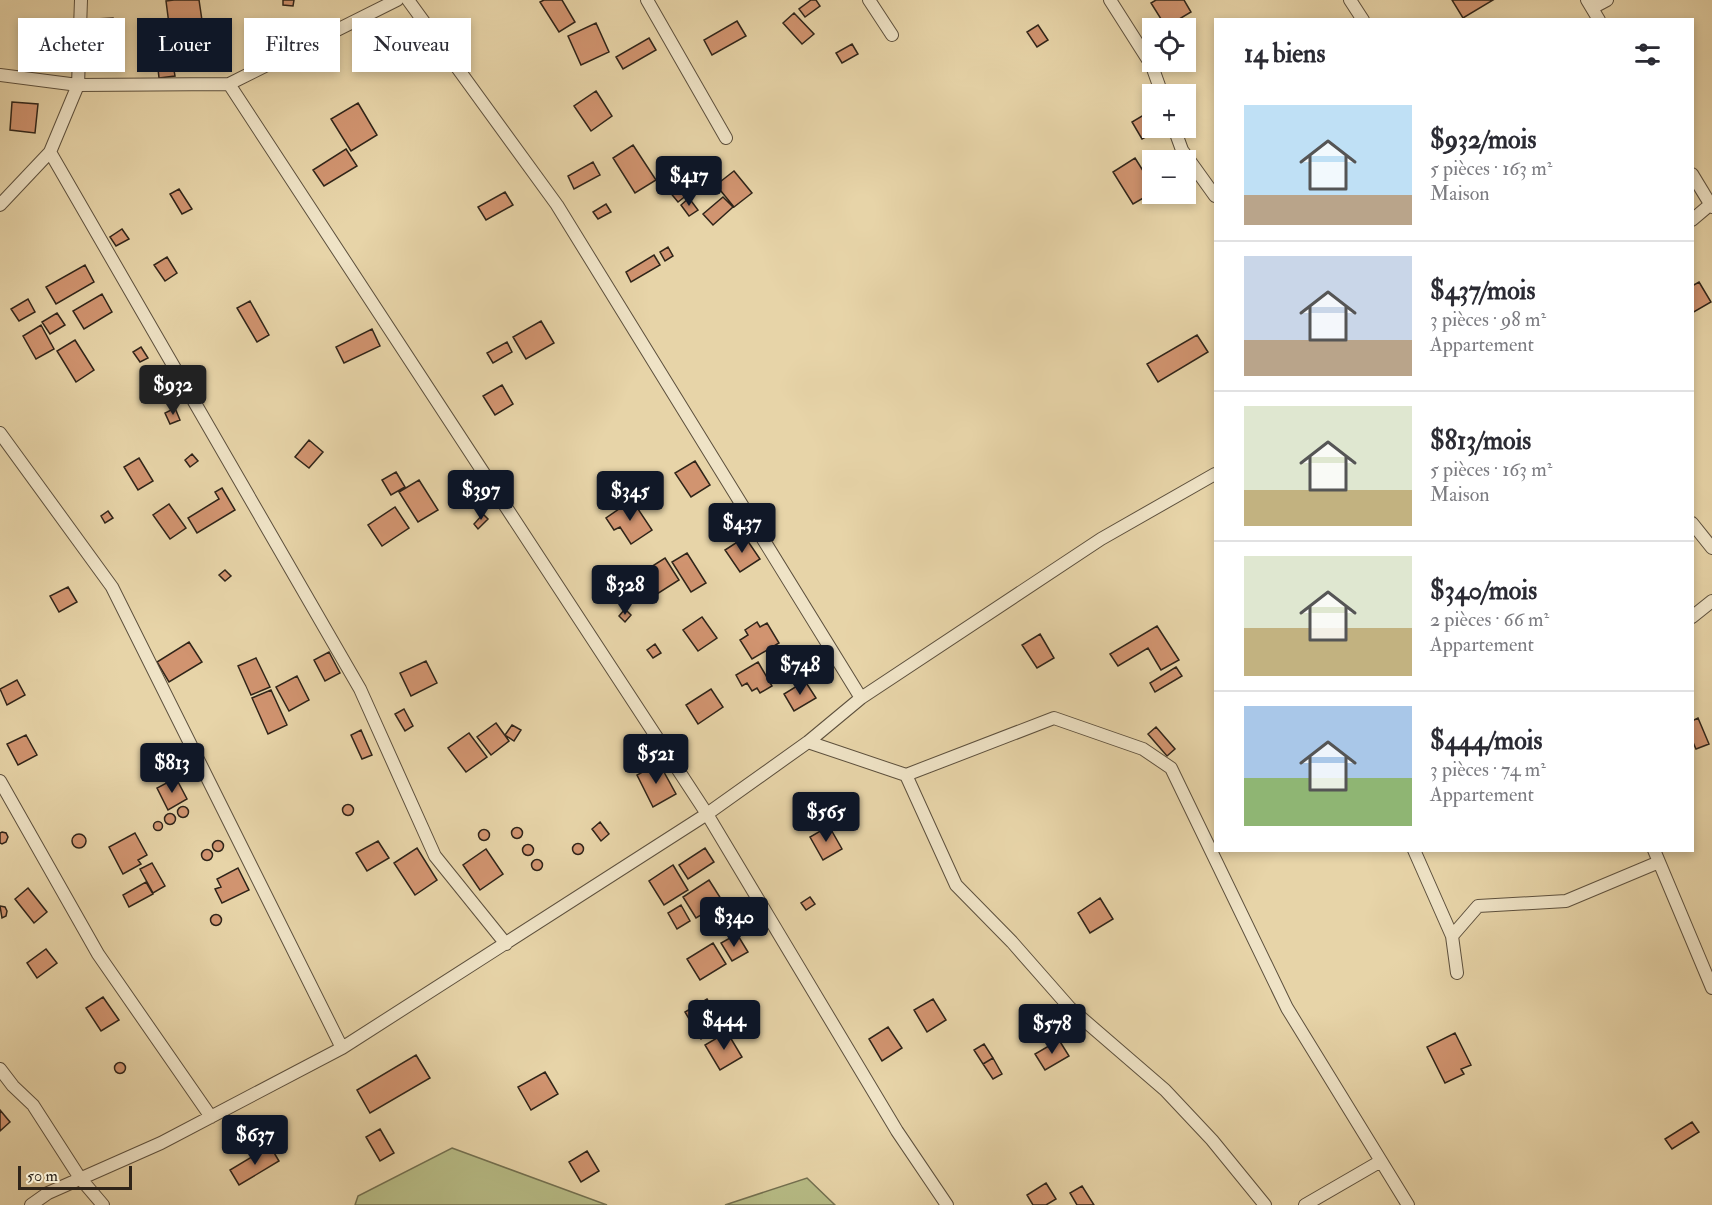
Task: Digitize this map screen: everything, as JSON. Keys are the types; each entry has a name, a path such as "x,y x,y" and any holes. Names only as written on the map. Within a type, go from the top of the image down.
{"street":[{"path":"0,205 50,152 78,85 81,0"},
{"path":"0,75 78,85 230,84 398,0"},
{"path":"408,0 557,205 861,698"},
{"path":"647,0 726,138"},
{"path":"869,0 892,35"},
{"path":"1110,0 1152,66 1158,84"},
{"path":"1350,0 1362,18"},
{"path":"1598,18 1589,4 1607,0"},
{"path":"230,84 707,814 897,1131 946,1205"},
{"path":"1178,138 1182,150 1214,195"},
{"path":"50,152 360,689 435,856 506,944"},
{"path":"1694,177 1711,205 1694,218"},
{"path":"0,433 112,587 342,1048"},
{"path":"31,1205 48,1193 161,1143 342,1048 707,814 808,742 861,698 1101,539 1214,475"},
{"path":"1694,526 1712,548"},
{"path":"1694,616 1712,602"},
{"path":"808,742 906,775 1054,718 1143,749 1171,768 1287,1008 1408,1205"},
{"path":"906,775 956,885 1012,942 1070,1008 1165,1090 1212,1140 1265,1205"},
{"path":"0,781 98,954 211,1117"},
{"path":"1415,852 1452,936 1457,973"},
{"path":"1452,936 1478,906 1566,901 1656,856 1712,988"},
{"path":"0,1069 12,1086 33,1105 80,1178 103,1205"},
{"path":"1305,1205 1381,1161"}],"green space":[{"path":"452,1148 607,1205 355,1205 358,1196"},
{"path":"807,1178 835,1205 725,1205"}],"building":[{"path":"199,0 202,18 168,18 166,1"},
{"path":"283,0 294,0 293,6 283,5"},
{"path":"562,0 575,22 559,32 540,2"},
{"path":"811,0 816,0 820,6 805,17 799,9"},
{"path":"1156,0 1184,0 1191,12 1181,18 1160,18 1151,3"},
{"path":"1452,0 1493,0 1463,18"},
{"path":"794,13 814,34 802,44 783,23"},
{"path":"737,21 746,36 712,55 704,40"},
{"path":"596,23 609,52 581,65 568,36"},
{"path":"1038,25 1048,40 1037,47 1027,32"},
{"path":"649,38 656,50 623,69 616,57"},
{"path":"852,44 858,54 842,63 836,53"},
{"path":"158,72 174,72 175,76 159,78"},
{"path":"596,91 612,116 591,131 574,106"},
{"path":"12,102 38,104 35,133 10,130"},
{"path":"358,103 377,135 351,151 331,119"},
{"path":"1142,116 1142,138 1144,138 1142,139 1132,122"},
{"path":"633,145 656,180 635,193 613,158"},
{"path":"346,149 357,166 324,186 313,170"},
{"path":"1135,158 1142,169 1142,199 1133,204 1113,172"},
{"path":"593,162 600,175 574,189 568,176"},
{"path":"683,169 697,187 678,202 664,185"},
{"path":"734,171 752,193 734,207 716,185"},
{"path":"179,189 192,209 182,214 170,194"},
{"path":"505,192 513,205 486,220 478,207"},
{"path":"723,197 733,207 713,225 703,214"},
{"path":"689,198 698,210 689,216 681,205"},
{"path":"606,204 611,212 598,219 593,212"},
{"path":"122,229 129,239 116,246 110,237"},
{"path":"668,247 673,256 665,261 660,252"},
{"path":"654,255 660,265 631,282 626,272"},
{"path":"167,257 177,273 165,281 154,265"},
{"path":"85,265 94,282 56,304 46,287"},
{"path":"1699,282 1711,302 1694,312 1694,285"},
{"path":"102,294 112,312 84,329 73,311"},
{"path":"28,299 35,312 19,321 11,309"},
{"path":"250,301 269,335 257,342 237,308"},
{"path":"57,313 65,325 50,334 42,322"},
{"path":"541,321 554,343 526,359 513,337"},
{"path":"41,325 54,349 36,359 23,336"},
{"path":"372,329 380,346 344,363 336,347"},
{"path":"1197,335 1208,352 1158,382 1147,364"},
{"path":"75,340 94,370 76,382 57,351"},
{"path":"507,342 512,352 493,363 487,353"},
{"path":"141,347 148,358 140,362 133,352"},
{"path":"502,385 513,404 495,415 483,396"},
{"path":"175,408 180,420 170,424 165,413"},
{"path":"309,440 323,452 309,468 295,457"},
{"path":"192,454 198,461 190,467 185,460"},
{"path":"139,458 153,481 138,490 124,467"},
{"path":"695,461 710,485 691,497 675,473"},
{"path":"396,472 405,487 391,495 382,480"},
{"path":"419,480 438,510 418,522 399,492"},
{"path":"222,488 235,510 197,533 188,518 219,499 215,492"},
{"path":"632,500 652,530 631,544 620,527 614,530 606,518"},
{"path":"169,504 186,528 170,539 153,515"},
{"path":"395,507 409,528 382,546 368,525"},
{"path":"108,511 113,518 105,523 101,516"},
{"path":"483,514 488,519 478,529 474,524"},
{"path":"745,537 760,559 740,572 725,550"},
{"path":"687,553 706,583 691,592 672,562"},
{"path":"665,558 679,580 657,594 643,572"},
{"path":"225,570 231,576 225,581 219,575"},
{"path":"68,587 77,602 59,612 50,596"},
{"path":"625,609 631,615 625,622 619,616"},
{"path":"702,617 717,638 698,651 683,630"},
{"path":"757,622 760,627 767,623 779,643 752,659 740,640 748,635 745,630"},
{"path":"1157,626 1179,660 1161,670 1148,648 1118,666 1110,654"},
{"path":"1040,634 1054,658 1037,668 1022,645"},
{"path":"189,642 202,662 169,682 157,662"},
{"path":"655,644 661,653 653,658 647,650"},
{"path":"329,652 340,673 325,681 314,660"},
{"path":"256,658 270,687 251,695 238,666"},
{"path":"426,661 437,683 411,696 400,673"},
{"path":"758,662 772,686 760,693 757,688 752,691 747,683 742,686 736,675"},
{"path":"1176,667 1182,676 1155,692 1150,683"},
{"path":"297,676 309,700 289,711 276,687"},
{"path":"17,680 25,695 7,705 0,689"},
{"path":"805,681 816,698 794,711 784,694"},
{"path":"711,689 723,707 698,724 686,705"},
{"path":"271,690 287,725 268,734 252,698"},
{"path":"404,709 413,726 405,731 395,714"},
{"path":"1698,718 1709,744 1696,749 1694,744 1694,720"},
{"path":"496,723 509,741 491,755 477,737"},
{"path":"512,725 521,730 514,741 505,735"},
{"path":"1156,727 1175,749 1167,756 1148,734"},
{"path":"361,730 372,755 362,759 351,735"},
{"path":"469,733 487,757 466,772 448,748"},
{"path":"26,735 37,755 18,765 7,744"},
{"path":"659,763 676,794 653,807 637,775"},
{"path":"176,778 187,799 168,810 157,788"},
{"path":"348,804 354,810 348,816 342,810"},
{"path":"183,806 189,812 183,818 177,812"},
{"path":"170,813 176,819 170,825 164,819"},
{"path":"158,822 162,826 158,830 154,826"},
{"path":"600,822 609,834 601,841 592,829"},
{"path":"829,826 842,849 823,860 810,837"},
{"path":"517,827 523,833 517,839 511,833"},
{"path":"484,829 490,835 484,841 478,835"},
{"path":"0,833 8,837 2,844"},
{"path":"135,833 147,855 138,860 141,864 123,874 109,847"},
{"path":"76,834 82,834 86,841 82,848 76,848 72,844 72,838"},
{"path":"218,840 224,846 218,852 212,846"},
{"path":"378,841 389,858 367,871 356,853"},
{"path":"578,843 584,849 578,855 572,849"},
{"path":"528,844 534,850 528,856 522,850"},
{"path":"417,848 437,880 415,895 394,863"},
{"path":"705,848 714,862 688,879 679,865"},
{"path":"207,849 213,855 207,861 201,855"},
{"path":"486,849 503,874 480,890 463,865"},
{"path":"537,859 543,865 537,871 531,865"},
{"path":"152,863 165,886 153,893 140,869"},
{"path":"673,865 688,890 664,905 649,881"},
{"path":"238,868 249,890 222,903 215,889 221,887 217,879"},
{"path":"709,880 723,902 696,918 683,897"},
{"path":"146,882 153,894 129,907 123,895"},
{"path":"28,888 47,912 34,923 15,899"},
{"path":"810,897 815,904 806,910 801,903"},
{"path":"1100,898 1113,919 1090,933 1078,913"},
{"path":"681,905 690,921 677,929 668,913"},
{"path":"0,906 5,907 7,911 6,916 2,918"},
{"path":"216,914 222,920 216,926 210,920"},
{"path":"737,934 748,952 732,961 721,943"},
{"path":"713,943 726,964 700,980 687,959"},
{"path":"46,949 57,963 37,978 27,963"},
{"path":"103,997 119,1020 101,1031 86,1008"},
{"path":"707,999 723,1025 701,1039 685,1012"},
{"path":"933,999 946,1020 927,1032 914,1010"},
{"path":"1036,1012 1041,1021 1030,1027 1026,1017"},
{"path":"888,1027 902,1048 882,1061 869,1039"},
{"path":"727,1032 742,1057 720,1070 705,1045"},
{"path":"1455,1033 1471,1065 1461,1069 1464,1074 1445,1083 1427,1047"},
{"path":"1059,1040 1069,1056 1045,1070 1035,1054"},
{"path":"984,1044 993,1058 983,1064 974,1050"},
{"path":"416,1055 430,1078 370,1113 357,1090"},
{"path":"993,1058 1002,1074 993,1079 983,1064"},
{"path":"120,1062 126,1068 120,1074 114,1068"},
{"path":"545,1072 558,1094 531,1110 518,1087"},
{"path":"0,1110 10,1122 0,1131"},
{"path":"1692,1122 1699,1132 1672,1149 1665,1139"},
{"path":"380,1129 394,1153 380,1161 366,1137"},
{"path":"270,1146 279,1161 239,1185 230,1170"},
{"path":"587,1151 599,1171 581,1182 569,1162"},
{"path":"1046,1183 1056,1199 1046,1205 1033,1205 1027,1195"},
{"path":"1082,1186 1094,1205 1077,1205 1070,1193"}]}
